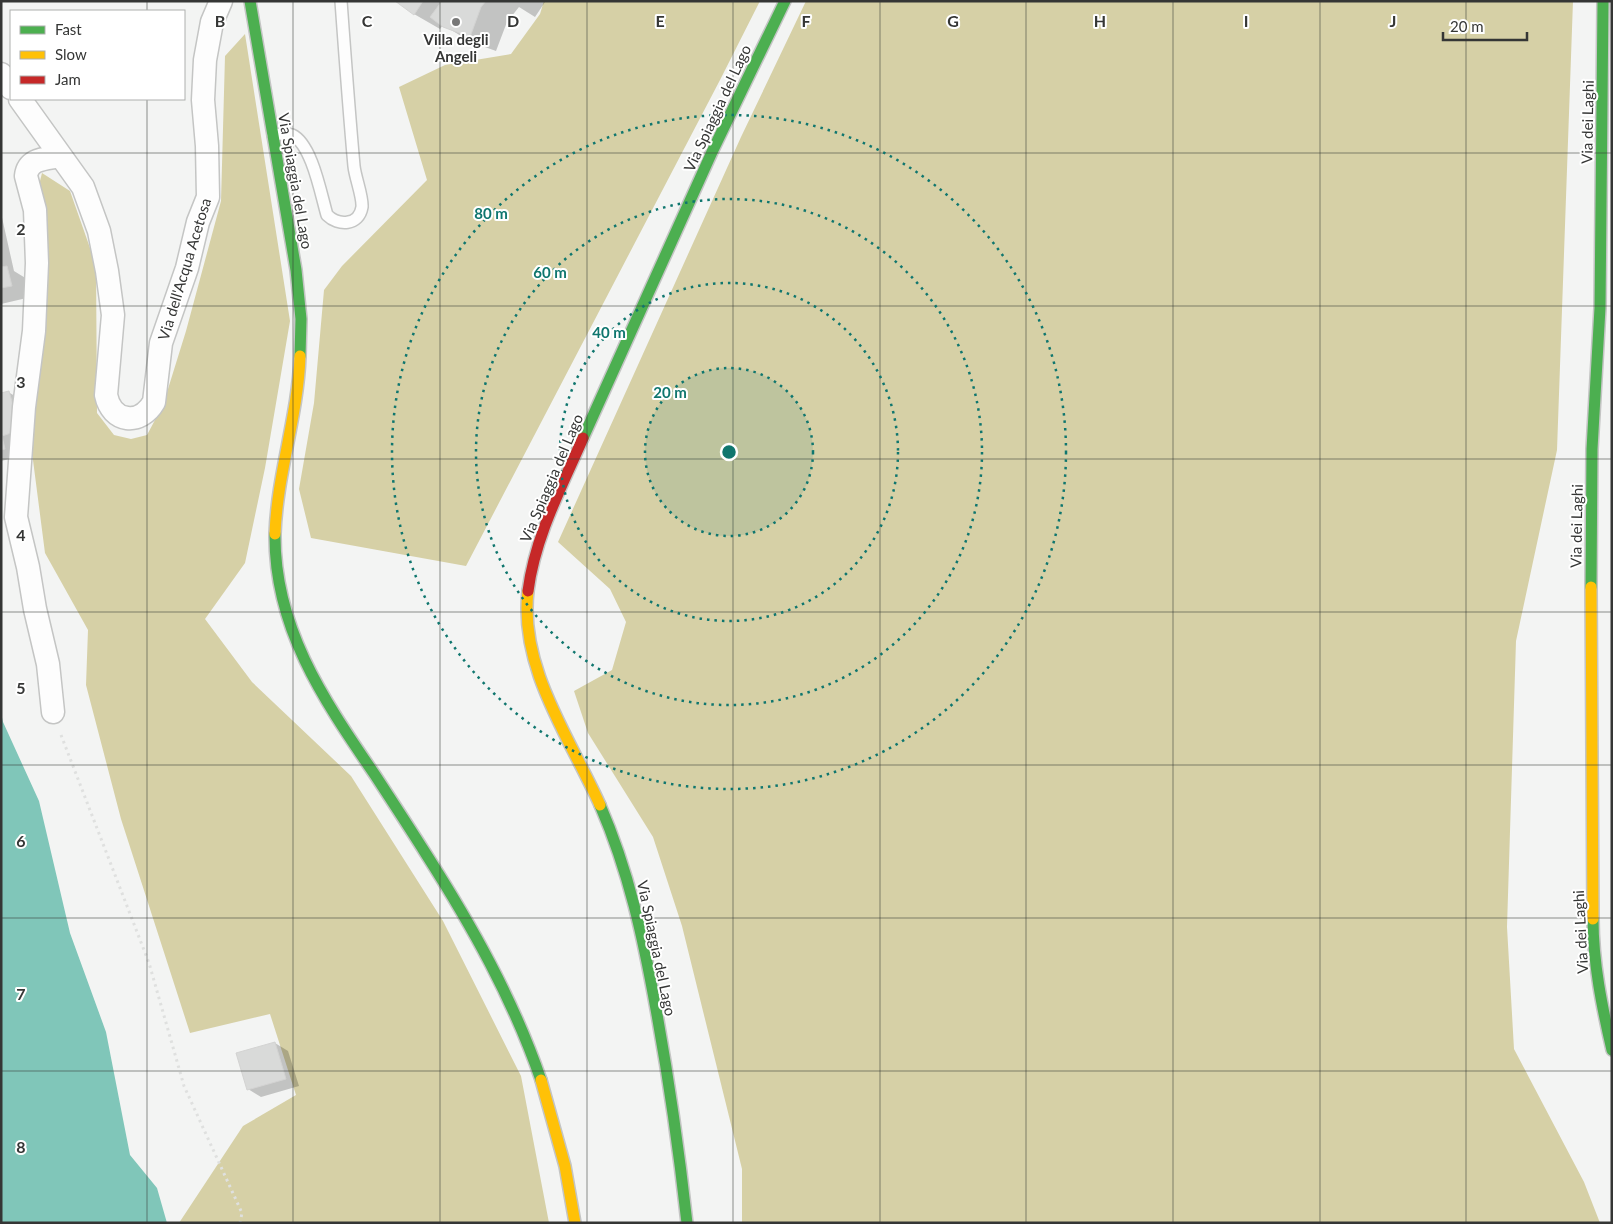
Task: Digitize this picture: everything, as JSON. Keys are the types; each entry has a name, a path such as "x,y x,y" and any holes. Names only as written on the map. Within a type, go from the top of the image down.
{"street":[{"name":"Via dell'Acqua Acetosa","path":"21,100 83,187 99,230 107,271 112,315 106,395 112,410 119,416 135,418 143,415 154,402 161,343 187,268 198,222 208,196 207,146 203,100 205,60 212,22 222,1"},
{"name":"Via Spiaggia del Lago","path":"250,1 292,237 301,326 297,392 279,495 275,533 277,572 285,611 298,647 316,682 340,722 447,885 490,960 526,1040 545,1092 564,1158 574,1207 575,1223"},
{"name":"Via Spiaggia del Lago","path":"687,1223 671,1097 648,962 638,917 627,877 611,832 541,679 528,624 528,596 532,566 551,510 712,152 786,1"},
{"name":"Via dei Laghi","path":"1603,1 1600,308 1592,478 1592,935 1599,994 1612,1050"},
{"path":"1,74 10,87"},
{"path":"53,712 48,664 34,609 28,567 16,517 24,407 34,331 37,263 35,210 26,171 29,166 37,161 60,156"}],"lane":[{"path":"273,135 285,133 292,135 302,144 317,178 327,215 337,223 344,224 355,219 360,214 362,202 354,169 341,1"}],"path":[{"path":"53,712 150,964 184,1086 242,1213 240,1223"}],"shaded area":[{"path":"544,1 760,1 466,566 311,538 299,489 314,403 324,290 342,266 427,180 399,87 445,65 511,54 540,14"},
{"path":"806,1 1573,1 1557,450 1516,641 1507,927 1514,1049 1584,1182 1600,1223 742,1223 742,1169 682,926 653,837 588,733 574,691 612,670 626,622 610,589 558,542 741,137"},
{"path":"245,34 290,321 265,468 245,563 205,619 252,682 351,776 443,921 521,1076 549,1223 179,1223 243,1126 296,1095 270,1014 190,1033 121,819 86,685 88,630 45,553 30,437 46,325 35,201 42,173 70,191 96,265 97,413 114,435 131,439 147,435 163,405 186,331 221,201 225,56"},
{"path":"1,713 3,722 39,801 70,933 106,1032 130,1155 157,1188 167,1223 1,1223"}],"building":[{"name":"Villa degli Angeli","path":"395,1 423,1 414,15"},
{"name":"Villa degli Angeli","path":"442,1 486,1 481,7 470,37 443,27 430,17"},
{"path":"7,266 12,286 1,288 1,267"},
{"path":"9,391 20,430 2,436 5,449 1,450 1,393"},
{"path":"275,1042 286,1079 247,1090 236,1053"}],"traffic: fast":[{"path":"250,1 296,270 301,319 300,356"},
{"path":"583,438 712,152 785,1"},
{"path":"1591,587 1592,449 1600,308 1603,1"},
{"path":"275,534 277,568 283,601 293,632 306,662 338,719 420,844 475,936 518,1021 541,1080"},
{"path":"600,805 627,880 646,956 661,1036 687,1223"},
{"path":"1593,919 1599,985 1612,1050"}],"traffic: slow":[{"path":"275,534 279,489 296,401 300,356"},
{"path":"1591,587 1593,919"},
{"path":"528,591 527,620 531,648 539,675 549,702 600,805"},
{"path":"541,1080 565,1166 575,1223"}],"traffic: jam":[{"path":"528,591 536,551 558,494 583,438"}],"place":[{"name":"Villa degli Angeli","path":"456,22"}]}
